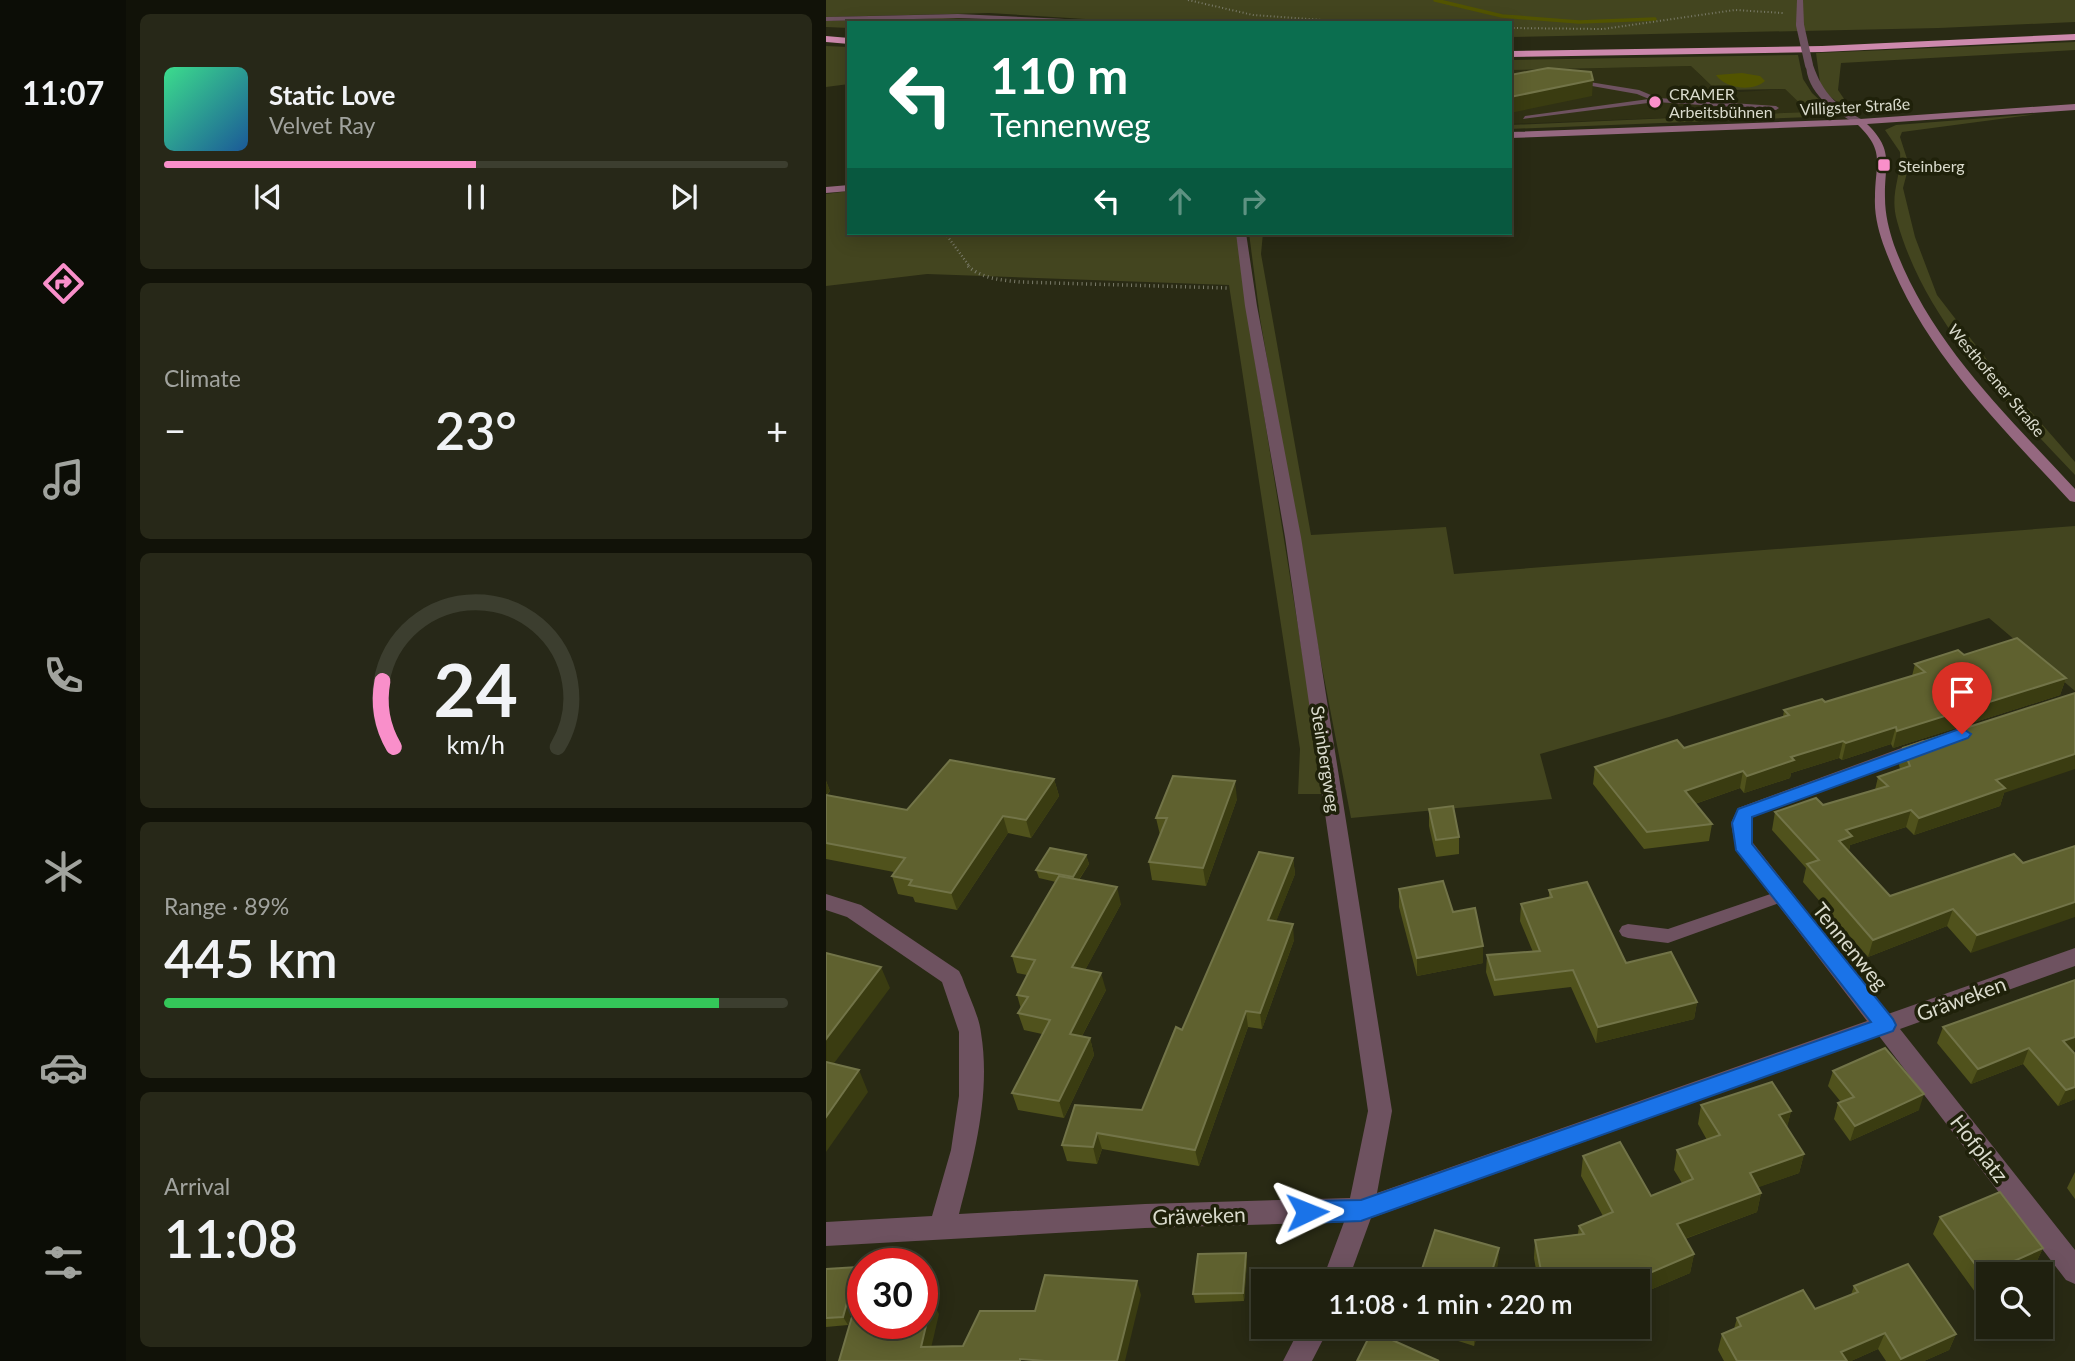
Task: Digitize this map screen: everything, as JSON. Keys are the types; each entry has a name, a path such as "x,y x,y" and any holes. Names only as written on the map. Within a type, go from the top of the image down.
{"highway":[{"path":"1512,46 1852,39 2075,29"},
{"path":"826,31 847,32"},
{"path":"1512,54 1822,48 2075,37"},
{"path":"826,39 847,40"}],"street":[{"path":"1800,0 1798,14 1816,90 1836,108 1860,122"},
{"name":"Villigster Straße","path":"1512,135 1860,122 2075,107"},
{"name":"Westhofener Straße","path":"1860,122 1871,132 1884,154 1879,196 1881,215 1892,253 1910,296 1945,349 1975,386 2075,498"},
{"path":"826,190 847,188"},
{"name":"Steinbergweg","path":"1241,235 1297,561 1380,1111 1361,1210 1339,1269"},
{"name":"Tennenweg","path":"1885,1025 1743,845 1741,823 1745,813 1938,742"},
{"path":"826,902 854,911 951,977 970,1032 971,1096 963,1150 942,1228"},
{"name":"Gräweken","path":"826,1234 1145,1216 1361,1210 2075,957"},
{"name":"Hofplatz","path":"1885,1025 2075,1270"},
{"path":"1297,1361 1309,1339"}],"lane":[{"path":"896,9 918,13"},
{"path":"826,19 958,16 1066,21"},
{"path":"1566,80 1639,92 1657,100"},
{"path":"1525,118 1657,100 1776,108"},
{"path":"1628,931 1668,936 1782,896"}],"path":[{"path":"1188,0 1225,11 1337,21"},
{"path":"1512,28 1603,29 1735,10 1798,14"},
{"path":"947,235 974,271 1024,283 1250,289"}],"shaded area":[{"path":"826,0 2075,0 2075,22 1939,28 1512,37 1512,21 1118,21 989,13 826,17"},
{"path":"942,18 1024,21 847,21 847,28 826,27 826,21"},
{"path":"2075,42 2075,50 1841,63 1838,90 1855,115 1821,90 1816,53"},
{"path":"826,46 847,47 847,84 826,87"},
{"path":"1798,55 1803,79 1812,93 1837,116 1512,129 1512,125 1809,112 1785,89 1724,90 1712,86 1691,66 1512,70 1512,60"},
{"name":"CRAMER Arbeitsbühnen","path":"1692,66 1702,77 1740,92 1785,89 1810,112 1512,124 1512,70"},
{"path":"1742,73 1760,76 1765,81 1747,88 1733,86 1716,75"},
{"path":"2037,114 1902,132 1900,137 1909,165 1903,188 1915,237 1937,295 1998,374 2075,462 2075,475 1996,389 1947,326 1927,293 1910,258 1897,221 1894,202 1900,152 1885,130 1896,125"},
{"path":"847,191 847,235 1237,235 1325,794 1298,794 1300,749 1229,285 927,274 826,286 826,194"},
{"path":"1249,235 1263,235 1261,254 1311,535 1446,527 1454,574 2075,526 2075,691 1989,618 1540,754 1552,799 1351,818 1306,584 1260,318"}],"building":[{"path":"1548,68 1591,72 1593,80 1512,97 1512,75"},
{"path":"2017,638 2066,678 1897,731 1896,727 1846,743 1843,741 1791,757 1794,760 1747,776 1743,771 1685,791 1712,824 1647,832 1595,767 1677,740 1684,748 1789,715 1784,710 1822,699 1825,702 1925,672 1915,664 1958,650 1964,655"},
{"path":"2075,693 2075,754 1996,780 2005,788 1919,818 1911,810 1846,830 1852,836 1839,841 1890,896 2014,854 2023,863 2075,846 2075,902 1977,935 1953,909 1873,940 1807,864 1819,860 1775,812 1816,798 1823,805 1888,786 1878,777 1910,766 1903,748"},
{"path":"950,760 1054,779 1026,820 1003,816 951,893 909,885 912,880 892,876 905,858 826,843 826,795 907,810"},
{"path":"1173,776 1235,781 1203,868 1149,862 1167,818 1156,818"},
{"path":"1453,806 1459,837 1436,840 1429,809"},
{"path":"1050,848 1086,855 1073,877 1036,870"},
{"path":"1259,852 1293,858 1268,920 1293,924 1260,1013 1246,1011 1195,1150 1097,1133 1093,1147 1062,1145 1075,1105 1142,1110 1176,1027 1182,1030"},
{"path":"1059,876 1117,887 1072,967 1101,973 1070,1034 1090,1038 1059,1101 1012,1093 1050,1020 1018,1013 1028,997 1017,995 1035,960 1012,956"},
{"path":"1443,881 1453,912 1475,908 1483,946 1417,958 1399,889"},
{"path":"1587,882 1626,963 1671,952 1697,1002 1598,1027 1573,970 1495,980 1487,955 1540,951 1521,904 1552,897 1549,890"},
{"path":"826,953 881,967 826,1039"},
{"path":"2075,980 2075,1037 2063,1041 2075,1054 2075,1087 2066,1090 2029,1048 1978,1069 1943,1027"},
{"path":"1885,1048 1924,1094 1855,1126 1838,1103 1854,1097 1833,1071"},
{"path":"826,1062 859,1070 826,1117"},
{"path":"1772,1082 1791,1111 1779,1115 1804,1154 1750,1173 1761,1193 1677,1224 1694,1254 1650,1273 1650,1269 1541,1269 1535,1240 1584,1234 1579,1226 1613,1212 1583,1156 1620,1142 1651,1196 1693,1179 1677,1150 1720,1135 1701,1105"},
{"path":"2000,1192 2043,1248 2012,1262 1976,1262 1976,1266 1940,1217"},
{"path":"1435,1230 1499,1248 1493,1269 1422,1269"},
{"path":"1246,1253 1243,1293 1193,1294 1198,1254"},
{"path":"1908,1264 1956,1334 1901,1359 1885,1333 1841,1352 1847,1361 1737,1361 1722,1334 1741,1326 1737,1318 1803,1290 1815,1309 1858,1292 1854,1286"},
{"path":"847,1268 847,1303 843,1317 826,1318 826,1269"},
{"path":"1045,1275 1137,1281 1117,1361 839,1361 847,1334 847,1339 923,1339 921,1347 963,1346 980,1311 1035,1311"},
{"path":"1368,1339 1390,1339 1439,1361 1357,1361"}],"waterway":[{"path":"1435,0 1502,16 1579,22 1655,19"}],"place":[{"name":"CRAMER Arbeitsbühnen","path":"1655,102"},
{"name":"Steinberg","path":"1884,165"}],"route":[{"path":"1307,1212 1361,1210 1885,1025 1743,845 1741,823 1745,813 1962,734"}]}
